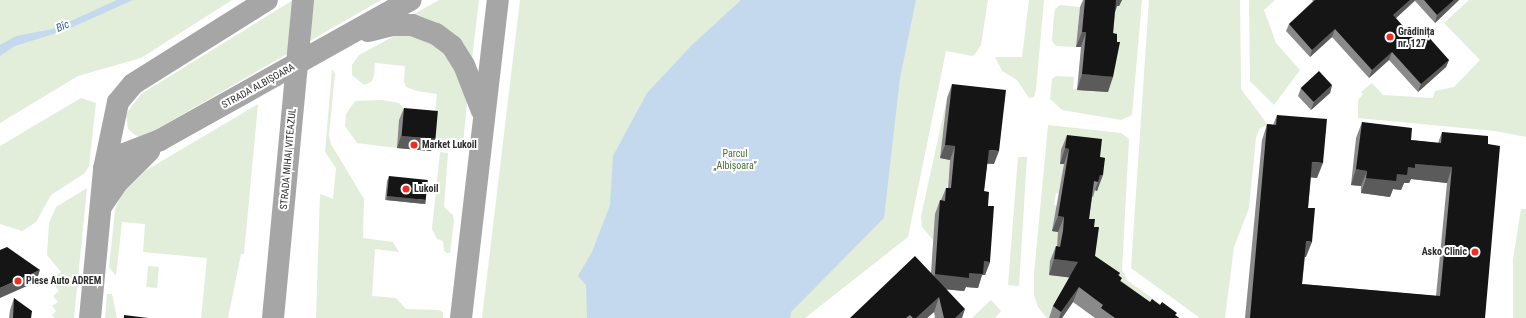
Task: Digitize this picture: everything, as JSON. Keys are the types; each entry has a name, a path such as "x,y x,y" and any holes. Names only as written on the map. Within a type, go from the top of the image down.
{"main road":[{"path":"90,318 104,169 118,102 133,84 267,0"},
{"name":"STRADA MIHAI VITEAZUL","path":"273,318 303,0"},
{"name":"STRADA ALBIȘOARA","path":"104,169 124,154 160,140 410,0"},
{"path":"461,318 483,117 498,0"},
{"path":"346,37 392,25 412,25 436,34 452,46 464,65 483,117"},
{"path":"101,206 127,171 160,140"}],"green space":[{"path":"0,0 232,0 141,58 78,76 0,123"},
{"path":"293,0 381,0 150,133 141,137 135,135 128,129 126,114 141,94"},
{"path":"439,0 479,0 472,59 409,17"},
{"name":"Parcul „Albișoara”","path":"520,0 988,0 981,45 975,54 972,56 946,51 908,237 805,318 482,318"},
{"path":"1029,0 1044,0 1036,89 1034,97 1029,98 1017,80 1002,71 995,57 1022,57"},
{"path":"1120,0 1142,0 1132,115 1121,120 1062,110 1050,99 1052,79 1056,76 1074,77 1073,89 1108,92 1107,49 1116,6"},
{"path":"1149,0 1240,0 1241,89 1268,125 1260,128 1256,138 1249,208 1234,247 1225,318 1200,318 1131,268"},
{"path":"1249,0 1275,0 1264,10 1276,43 1300,70 1274,105 1250,81"},
{"path":"1469,0 1526,0 1526,137 1495,131 1358,118 1358,100 1363,94 1361,92 1372,83 1383,95 1433,98 1435,91 1454,87 1480,60 1444,23"},
{"path":"1060,5 1080,7 1076,47 1056,46 1052,41 1055,9"},
{"path":"404,33 432,41 451,59 468,94 463,143 432,141 437,94 417,91 406,87 404,82 405,66 375,63 374,76 371,82 364,85 352,75 352,65 359,55 396,35"},
{"path":"332,69 335,74 329,135 331,144 364,199 363,238 393,242 399,252 375,249 372,296 396,298 406,309 439,310 443,312 443,318 316,318 320,194 333,199 336,168 325,152"},
{"path":"81,98 96,103 89,166 85,173 51,195 36,222 22,231 0,224 0,146"},
{"path":"947,98 940,158 950,160 946,202 933,240 922,227 921,216"},
{"path":"382,100 399,103 409,114 397,148 357,143 345,126 346,114 355,101"},
{"path":"258,104 244,254 241,254 228,318 201,318 207,258 143,252 145,224 122,222 116,276 109,267 115,210 121,195 145,171"},
{"path":"1048,125 1121,133 1129,139 1122,270 1128,281 1180,318 1157,318 1099,278 1066,164 1063,194 1056,193 1054,205 1058,206 1052,231 1060,232 1049,275 1070,277 1060,318 1047,318 1038,307 1034,295 1034,274"},
{"path":"440,152 448,153 444,207 453,215 454,221 450,253 444,251 443,241 437,239 432,229"},
{"path":"1018,157 1027,157 1019,286 1008,285"},
{"path":"87,188 74,318 55,318 52,315 56,311 52,306 58,302 53,296 59,291 55,286 59,282 55,277 61,272 47,255 49,223 56,207"},
{"path":"1521,209 1526,209 1526,318 1513,318 1513,259"},
{"path":"148,266 159,267 157,288 146,287"},
{"path":"107,294 112,294 117,318 105,318"},
{"path":"991,300 1001,311 995,318 972,318"}],"water":[{"name":"Bîc","path":"117,0 133,0 66,30 15,46 0,56 0,45 16,36 53,29"},
{"path":"741,0 916,0 900,78 884,218 791,312 790,318 587,318 586,285 578,276 592,252 610,205 613,156 647,93 692,45"}],"building":[{"path":"1085,0 1116,0 1113,33 1117,34 1117,42 1120,42 1113,77 1082,74 1086,32 1082,32"},
{"path":"1315,0 1410,0 1393,15 1417,42 1426,34 1449,60 1421,84 1392,52 1372,70 1335,29 1312,50 1289,24"},
{"path":"1424,0 1454,0 1437,15"},
{"path":"1319,71 1332,85 1314,102 1301,88"},
{"path":"952,84 1006,90 999,151 989,150 984,191 989,192 988,206 994,206 990,262 984,261 983,274 969,273 969,278 935,274 940,200 945,201 946,188 951,188 955,146 945,145"},
{"path":"404,108 438,111 435,139 402,136"},
{"path":"1277,115 1327,119 1323,163 1312,162 1308,208 1315,208 1312,242 1306,241 1302,284 1440,296 1452,167 1415,164 1415,168 1408,167 1407,175 1397,174 1396,181 1366,178 1367,171 1356,169 1362,122 1412,128 1411,140 1441,143 1442,132 1488,136 1488,144 1500,146 1485,318 1250,318 1267,124 1276,125"},
{"path":"1067,135 1102,139 1100,157 1105,158 1103,175 1100,175 1098,182 1094,181 1089,219 1095,219 1094,227 1099,227 1095,256 1120,273 1118,275 1122,278 1120,281 1150,302 1152,299 1160,305 1162,302 1177,313 1175,315 1179,318 1115,318 1101,308 1103,305 1079,287 1061,312 1053,306 1078,262 1054,259 1056,246 1060,247 1063,231 1064,217 1058,216 1069,149 1065,148"},
{"path":"389,176 428,180 426,200 387,196"},
{"path":"7,247 40,270 0,288 0,250"},
{"path":"915,256 965,309 955,318 944,318 939,297 916,318 913,318 910,315 906,318 850,318"},
{"path":"14,298 32,311 31,318 13,318"},
{"path":"124,315 148,318 124,318"}],"place":[{"name":"Grădinița nr. 127","path":"1390,37"},
{"name":"Market Lukoil","path":"414,145"},
{"name":"Lukoil","path":"406,189"},
{"name":"Asko Clinic","path":"1475,252"},
{"name":"Piese Auto ADREM","path":"18,281"}]}
